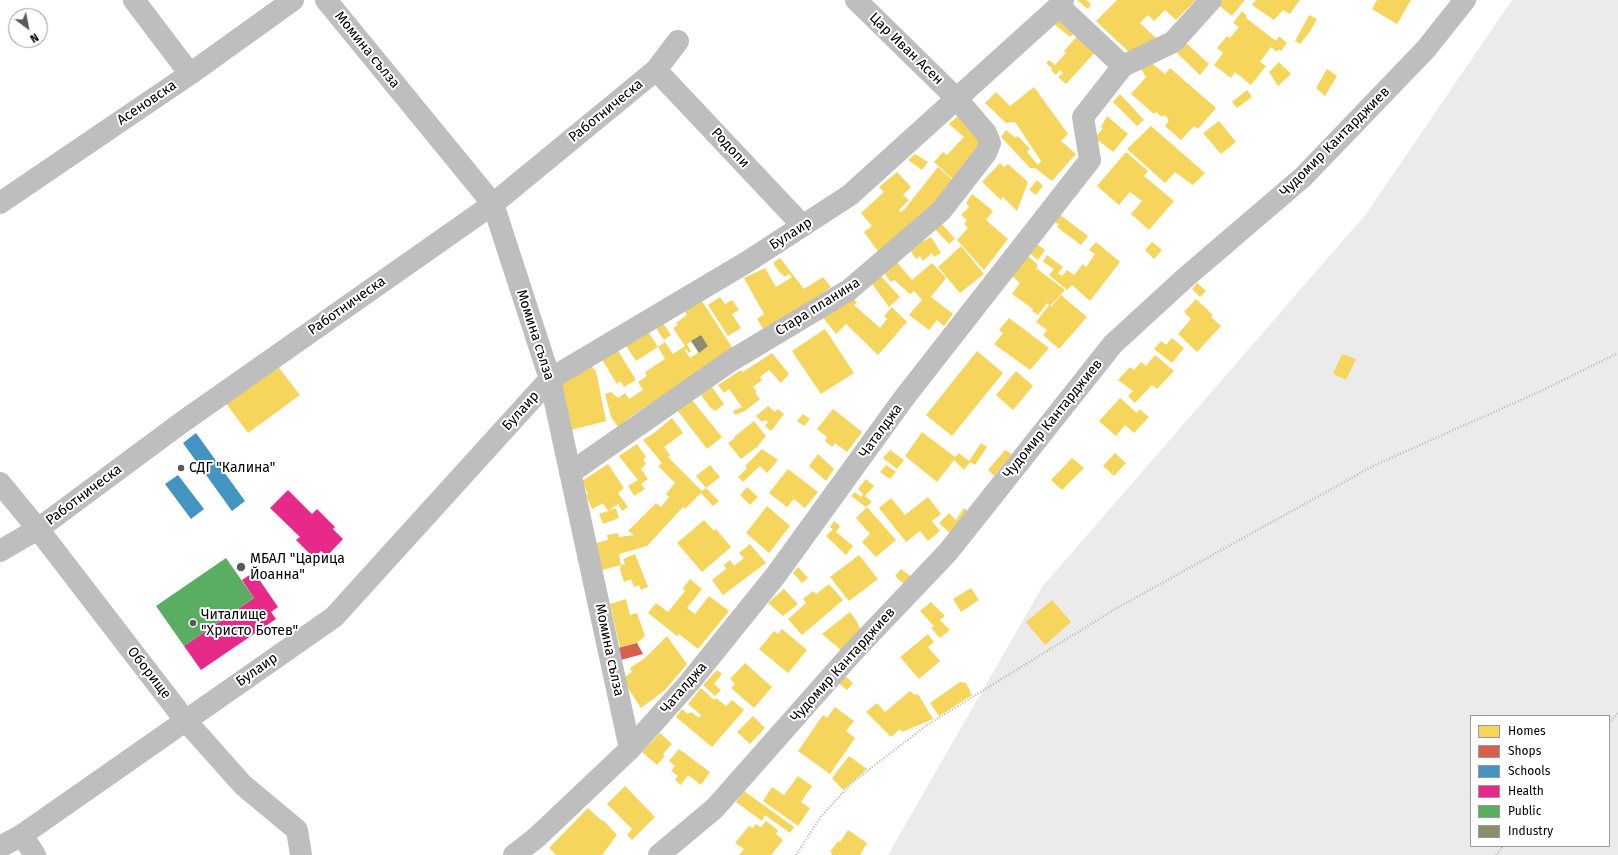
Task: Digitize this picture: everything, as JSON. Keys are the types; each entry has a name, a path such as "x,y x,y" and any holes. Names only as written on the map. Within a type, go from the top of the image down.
{"street":[{"path":"134,0 190,74"},
{"name":"Асеновска","path":"0,203 190,74 293,0"},
{"name":"Момина сълза","path":"326,0 493,204 550,379 630,749"},
{"name":"Цар Иван Асен","path":"856,0 956,98"},
{"name":"Чаталджа","path":"514,855 536,838 630,749 689,683 776,576 904,398 1090,160 1083,117 1123,66 1173,42 1211,0"},
{"name":"Чудомир Кантарджиев","path":"659,855 715,808 852,653 948,552 1113,344 1185,278 1303,178 1426,49 1465,0"},
{"path":"1061,3 1123,66"},
{"name":"Булаир","path":"0,847 22,835 334,617 550,379 746,262 850,195 1061,3"},
{"name":"Работническа","path":"0,551 38,529 180,423 493,204 656,70 678,41"},
{"name":"Родопи","path":"656,70 803,226"},
{"name":"Стара планина","path":"570,473 729,362 849,290 941,211 986,153 990,143 986,133 956,98"},
{"name":"Оборище","path":"0,483 38,529 185,720 243,785 297,830 301,855"},
{"path":"22,835 35,855"}],"path":[{"path":"796,855 822,815 853,782 927,725 1110,612 1373,466 1541,391 1618,353"},
{"path":"1610,722 1618,712"},
{"path":"1496,855 1502,847"}],"shaded area":[{"path":"1512,0 1618,0 1618,855 888,855 1042,587 1366,214"}],"building: Homes":[{"path":"1077,0 1086,0 1091,4 1088,9"},
{"path":"1117,0 1196,0 1176,20 1165,10 1154,21 1148,15 1140,23 1156,38 1131,54 1096,21"},
{"path":"1219,0 1245,0 1232,16 1216,3"},
{"path":"1256,0 1300,0 1290,14 1283,10 1274,20 1252,5"},
{"path":"1377,0 1411,0 1397,24 1372,9"},
{"path":"1242,11 1247,16 1246,18 1276,41 1279,36 1287,43 1281,51 1279,49 1277,52 1271,47 1260,62 1266,66 1251,85 1235,72 1231,78 1214,65 1223,53 1217,48 1227,36 1230,38 1239,27 1233,23"},
{"path":"1309,15 1317,19 1309,33 1300,44 1295,41"},
{"path":"1062,18 1076,31 1070,37 1054,24"},
{"path":"1079,34 1097,50 1066,84 1058,77 1063,73 1060,70 1056,75 1051,70 1052,68 1047,64 1047,62 1049,60 1055,65 1066,53 1064,51"},
{"path":"1186,43 1209,64 1200,75 1177,53"},
{"path":"1149,61 1165,74 1170,68 1216,108 1198,129 1194,126 1181,140 1165,126 1169,120 1164,115 1162,117 1156,112 1154,114 1131,94 1146,77 1141,69"},
{"path":"1279,62 1291,74 1278,86 1269,72"},
{"path":"1327,69 1337,76 1325,96 1316,88"},
{"path":"1034,87 1068,134 1061,141 1076,154 1052,181 1035,168 1030,168 1001,137 1006,130 1016,138 1018,136 1030,149 1027,152 1038,165 1041,161 1015,122 1006,123 985,103 996,92 1010,106"},
{"path":"1247,90 1252,97 1237,108 1232,102"},
{"path":"1120,94 1144,120 1137,126 1113,102"},
{"path":"960,114 987,143 956,182 934,162 943,152 947,155 964,137 949,124"},
{"path":"1107,116 1128,134 1113,152 1095,138 1103,128 1101,127"},
{"path":"1219,121 1236,142 1221,154 1203,133"},
{"path":"1151,126 1205,173 1193,185 1175,172 1165,183 1127,149"},
{"path":"1126,152 1148,171 1144,176 1174,201 1149,230 1131,214 1142,201 1130,192 1119,205 1097,186"},
{"path":"915,154 928,162 922,170 908,160"},
{"path":"1000,163 1004,167 1008,164 1028,182 1017,211 1003,197 1001,200 982,182"},
{"path":"938,167 956,183 880,254 864,232 872,226 861,213 884,192 879,187 897,172 911,187 903,195 909,200 899,210 901,212"},
{"path":"1037,180 1043,186 1036,195 1029,190"},
{"path":"972,194 993,211 986,220 1008,239 984,270 957,240 968,228 964,224 967,220 961,215 969,207 966,203"},
{"path":"1059,214 1088,236 1081,245 1057,227 1059,225 1055,222"},
{"path":"940,222 955,239 949,244 934,228"},
{"path":"931,237 941,253 934,257 932,253 923,261 920,256 916,259 910,250 923,239 924,241"},
{"path":"1031,240 1045,250 1038,260 1024,249"},
{"path":"1096,242 1120,262 1090,301 1072,285 1067,290 1049,275 1054,269 1043,262 1047,255 1063,267 1058,273 1062,276 1067,270 1074,275 1083,264 1086,267 1095,254 1089,250"},
{"path":"1152,242 1162,250 1154,259 1145,250"},
{"path":"961,246 984,274 960,293 938,267"},
{"path":"1027,255 1038,265 1036,268 1065,290 1050,306 1051,307 1061,295 1087,317 1059,349 1043,335 1047,330 1036,322 1049,305 1047,303 1038,315 1032,311 1033,309 1012,294 1020,283 1010,274"},
{"path":"780,258 804,289 823,277 831,287 764,330 757,319 764,314 744,278 765,268 776,287 792,277 789,274 784,277 773,263"},
{"path":"896,261 912,280 932,263 946,278 931,297 953,314 944,326 937,320 929,330 909,315 922,300 914,291 910,294 894,280 891,282 883,272"},
{"path":"879,274 900,297 889,307 870,281"},
{"path":"1197,283 1206,291 1200,297 1192,289"},
{"path":"851,295 857,303 854,305 880,328 887,319 884,316 892,307 907,322 878,355 846,324 836,334 821,315"},
{"path":"720,297 725,304 732,300 739,310 732,314 741,328 728,336 708,305"},
{"path":"700,298 733,349 630,417 618,427 611,417 605,394 611,392 618,398 625,393 629,399 643,390 638,382 647,376 645,372 665,359 658,347 665,342 673,354 685,346 673,328 678,325 676,323 687,315 683,309","holes":["701,335 708,346 690,358 685,350 686,349 689,353 691,352 687,344"]},
{"path":"1196,299 1213,315 1211,317 1221,326 1197,352 1178,334 1191,319 1184,312"},
{"path":"1009,318 1049,348 1030,370 994,344 1003,333 999,330"},
{"path":"661,320 671,335 664,340 654,325"},
{"path":"825,329 854,373 821,394 792,351"},
{"path":"647,330 658,347 636,361 625,344"},
{"path":"1172,338 1184,348 1172,363 1154,349 1161,341 1166,345"},
{"path":"617,349 636,380 624,387 620,381 617,384 601,358"},
{"path":"977,351 1003,373 952,436 926,415"},
{"path":"772,353 789,374 781,383 769,370 760,377 762,380 753,387 757,392 755,393 760,399 745,411 735,415 733,411 742,407 729,389 724,393 718,385 741,370 743,372"},
{"path":"1342,354 1356,359 1346,380 1333,374"},
{"path":"1155,355 1174,371 1157,389 1152,385 1135,403 1128,396 1133,391 1118,380 1130,367 1134,370 1141,362 1146,366"},
{"path":"276,364 300,395 248,433 225,402"},
{"path":"590,365 596,371 606,421 571,430 560,383"},
{"path":"1016,371 1033,386 1013,410 996,395"},
{"path":"712,387 724,404 715,411 709,406 701,395"},
{"path":"1120,398 1137,413 1139,409 1149,417 1134,433 1125,425 1116,436 1099,421"},
{"path":"692,400 722,437 707,449 677,410"},
{"path":"768,406 775,412 778,409 784,414 771,431 765,426 768,422 765,420 762,422 756,416"},
{"path":"833,409 862,432 847,452 835,443 832,447 825,441 827,437 817,429"},
{"path":"803,414 810,419 804,426 797,421"},
{"path":"672,418 683,433 664,447 670,455 668,457 702,491 706,488 719,501 713,506 701,493 685,509 683,507 647,546 619,554 621,565 602,570 596,543 608,540 607,535 618,533 619,537 634,535 628,531 656,503 661,507 669,497 666,494 675,483 658,466 662,463 643,440"},
{"path":"754,421 766,436 757,447 741,459 728,443"},
{"path":"922,432 955,457 959,453 969,461 981,443 987,447 975,465 970,462 964,470 954,460 937,482 905,456"},
{"path":"637,444 646,457 643,460 646,464 641,469 648,479 641,484 645,489 634,496 628,486 638,480 619,456"},
{"path":"762,449 778,460 767,473 760,466 743,482 738,477 747,468 745,466"},
{"path":"890,450 904,460 897,469 883,458"},
{"path":"1005,450 1012,454 994,476 988,470"},
{"path":"1115,453 1126,463 1114,476 1103,466"},
{"path":"818,454 834,469 826,481 809,466"},
{"path":"1072,458 1084,468 1062,490 1051,480"},
{"path":"608,464 624,488 618,493 628,507 622,511 618,504 608,511 603,503 592,509 586,495 588,494 582,481"},
{"path":"710,465 720,477 706,488 696,476"},
{"path":"886,465 896,472 890,479 880,472"},
{"path":"788,469 818,492 805,508 794,499 787,507 769,493"},
{"path":"866,479 874,486 865,496 872,502 866,507 851,496 855,492 861,497 863,494 858,489"},
{"path":"747,487 758,497 750,505 740,495"},
{"path":"928,497 941,514 932,521 940,531 928,541 920,531 906,542 879,508 891,498 905,515"},
{"path":"767,506 790,526 769,553 746,533"},
{"path":"867,507 896,540 876,557 862,542 870,534 856,518"},
{"path":"616,508 619,518 603,524 599,514"},
{"path":"964,508 970,513 953,536 939,523 949,513 956,520"},
{"path":"704,520 714,531 716,529 731,547 702,572 677,543"},
{"path":"834,521 840,526 836,532 853,546 846,555 826,536 833,529 830,527"},
{"path":"750,544 766,563 723,595 712,580 726,569 724,565 730,560 734,566 744,558 739,553"},
{"path":"635,554 648,587 641,590 639,585 634,587 631,579 624,582 620,569 621,565 625,564 623,559"},
{"path":"859,555 878,579 849,601 830,577"},
{"path":"798,567 808,578 802,583 793,573"},
{"path":"901,569 913,578 906,586 895,576"},
{"path":"690,579 702,589 687,608 695,614 709,596 729,611 698,649 679,634 677,636 648,613 656,603 668,612 685,591 683,588"},
{"path":"829,584 843,600 802,635 788,619 806,603 803,599 813,591 816,594"},
{"path":"971,588 979,600 961,612 953,599"},
{"path":"784,589 798,604 783,616 768,603"},
{"path":"626,599 630,615 637,613 645,636 637,643 620,647 610,604"},
{"path":"1052,600 1071,622 1045,645 1026,622"},
{"path":"931,602 945,616 940,620 950,630 940,638 931,628 934,626 920,611"},
{"path":"850,612 856,620 862,633 842,651 822,634"},
{"path":"782,629 807,650 788,673 759,649 774,631 778,634"},
{"path":"928,634 934,642 928,647 940,661 919,679 900,657"},
{"path":"667,636 687,664 665,690 641,708 622,679 632,672 630,668 645,658"},
{"path":"745,663 772,687 754,708 731,688 735,684 730,679"},
{"path":"717,670 722,674 714,684 721,690 715,696 703,685"},
{"path":"844,675 853,683 847,690 837,682"},
{"path":"960,682 966,683 972,695 939,716 930,703"},
{"path":"701,688 714,700 716,698 726,706 732,700 744,710 712,747 676,717 682,709 688,714 691,712 699,718 701,715 688,704"},
{"path":"910,691 915,695 918,694 933,719 902,732 900,729 891,737 866,712 877,703 885,712"},
{"path":"835,707 854,721 846,731 855,738 830,774 798,751 823,715 827,718"},
{"path":"753,716 765,728 750,744 737,732"},
{"path":"660,733 672,744 663,754 665,756 657,765 642,752"},
{"path":"679,749 710,772 701,785 688,775 681,785 675,780 678,776 671,771 675,766 669,761"},
{"path":"849,756 867,769 843,790 832,778"},
{"path":"798,776 812,786 801,802 810,808 798,826 763,801 772,787 784,795"},
{"path":"625,786 655,817 632,840 627,835 632,829 607,804"},
{"path":"744,791 794,827 790,833 765,815 762,821 736,802"},
{"path":"588,808 602,821 603,820 617,835 602,855 556,855 549,848"},
{"path":"766,821 778,830 776,834 783,840 771,855 739,855 744,849 735,843 749,826 753,828 756,824 761,827"},
{"path":"848,830 867,843 860,855 831,855 832,853 830,852 838,841 840,842"}],"building: Shops":[{"path":"637,643 643,654 617,661 614,649"}],"building: Schools":[{"path":"196,433 245,501 232,511 183,443"},
{"path":"178,475 204,509 191,519 165,484"}],"building: Health":[{"path":"288,490 312,514 317,509 335,527 333,529 343,539 327,556 321,551 314,558 296,540 300,537 270,508"},
{"path":"254,572 278,607 271,612 276,619 201,670 184,646 254,598 242,580"}],"building: Public":[{"path":"226,558 254,598 184,646 156,606"}],"building: Industry":[{"path":"701,335 708,346 699,353 691,341"}],"place":[{"name":"СДГ \"Калина\"","path":"181,468"},
{"name":"МБАЛ \"Царица Йоанна\"","path":"241,567"},
{"name":"Читалище \"Христо Ботев\"","path":"193,623"}]}
